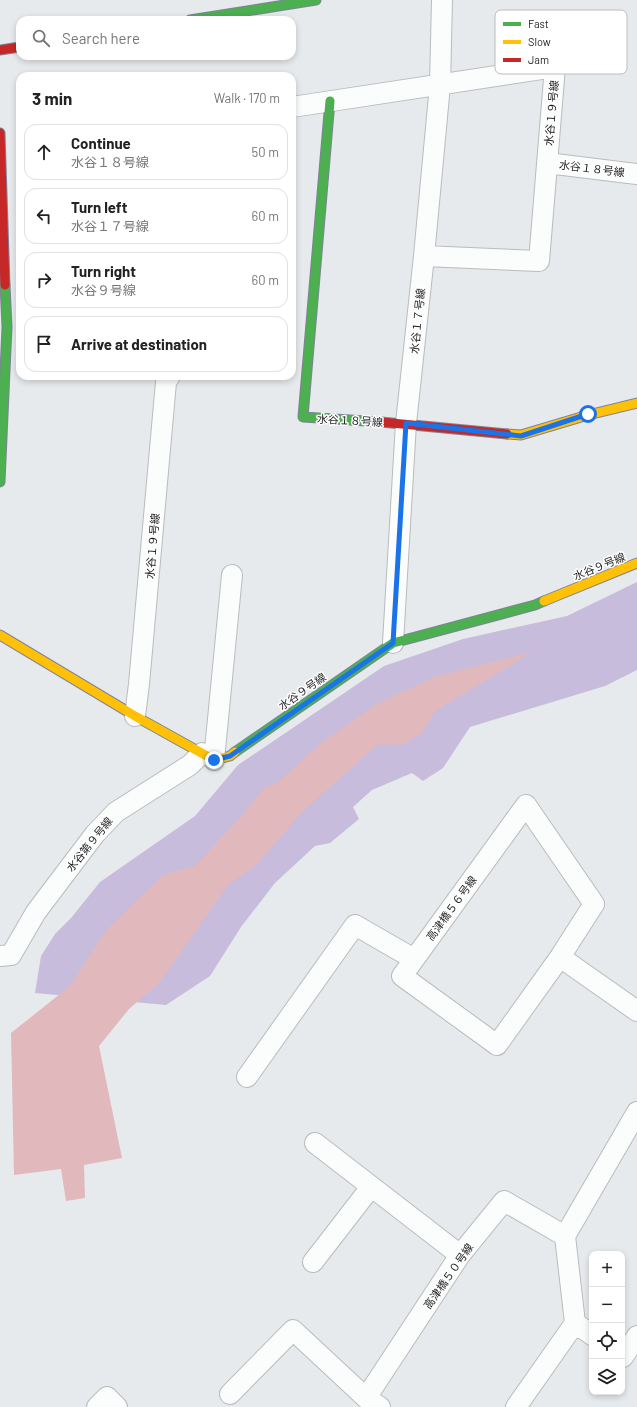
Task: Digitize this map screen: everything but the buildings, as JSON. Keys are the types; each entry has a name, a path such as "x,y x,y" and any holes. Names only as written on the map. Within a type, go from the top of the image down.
{"street":[{"path":"215,16 316,0"},
{"name":"水谷１７号線","path":"393,643 406,423 440,85 442,0"},
{"path":"0,50 16,48"},
{"name":"水谷１９号線","path":"296,106 510,74"},
{"name":"水谷１９号線","path":"424,256 539,262 554,74"},
{"name":"水谷１８号線","path":"330,101 303,417 406,423 521,436 588,414 637,403"},
{"path":"0,134 7,327 0,482"},
{"name":"水谷１８号線","path":"547,163 637,174"},
{"name":"水谷１９号線","path":"134,716 139,684 167,380"},
{"name":"水谷９号線","path":"208,756 230,756 393,643 534,605 637,563"},
{"path":"0,635 134,716 208,756 232,574"},
{"name":"水谷第９号線","path":"0,956 10,955 36,912 95,834 116,812 190,765 208,756"},
{"name":"高津橋５６号線","path":"526,805 594,904 560,957 497,1045 402,976 526,805"},
{"path":"247,1077 355,925 414,959"},
{"path":"560,957 637,1011"},
{"path":"516,1407 575,1323 565,1236 637,1112"},
{"path":"315,1143 460,1255"},
{"path":"313,1262 371,1187"},
{"name":"高津橋５０号線","path":"373,1402 460,1255 504,1201 565,1236"},
{"path":"575,1323 589,1333"},
{"path":"230,1394 293,1330 373,1402"},
{"path":"627,1359 637,1336"},
{"path":"97,1407 107,1397 117,1407"}],"shaded area":[{"path":"637,582 637,670 605,686 470,727 443,768 423,781 412,773 372,790 353,807 359,819 330,843 315,846 275,883 241,927 210,976 166,1005 35,993 41,956 55,934 71,918 100,882 195,816 238,765 384,666 463,639 567,616"},
{"path":"532,652 435,711 423,732 404,744 377,745 302,812 256,865 228,885 159,983 129,1009 99,1046 122,1158 84,1165 85,1198 66,1201 61,1169 14,1175 11,1033 70,986 107,929 163,875 195,866 245,812 264,788 279,781 321,743 375,705 434,677"}],"traffic: fast":[{"path":"215,16 316,0"},
{"path":"330,101 303,417 381,422"},
{"path":"0,482 7,327 5,285"},
{"path":"235,752 393,643 535,605 544,601"}],"traffic: slow":[{"path":"507,434 521,435 588,415 637,403"},
{"path":"544,601 637,563"},
{"path":"0,635 135,716 214,760 230,756 235,752"}],"traffic: jam":[{"path":"0,50 16,48"},
{"path":"0,133 5,285"},
{"path":"381,422 507,434"}],"route":[{"path":"214,760 230,756 393,643 406,423 521,436 588,414"}]}
